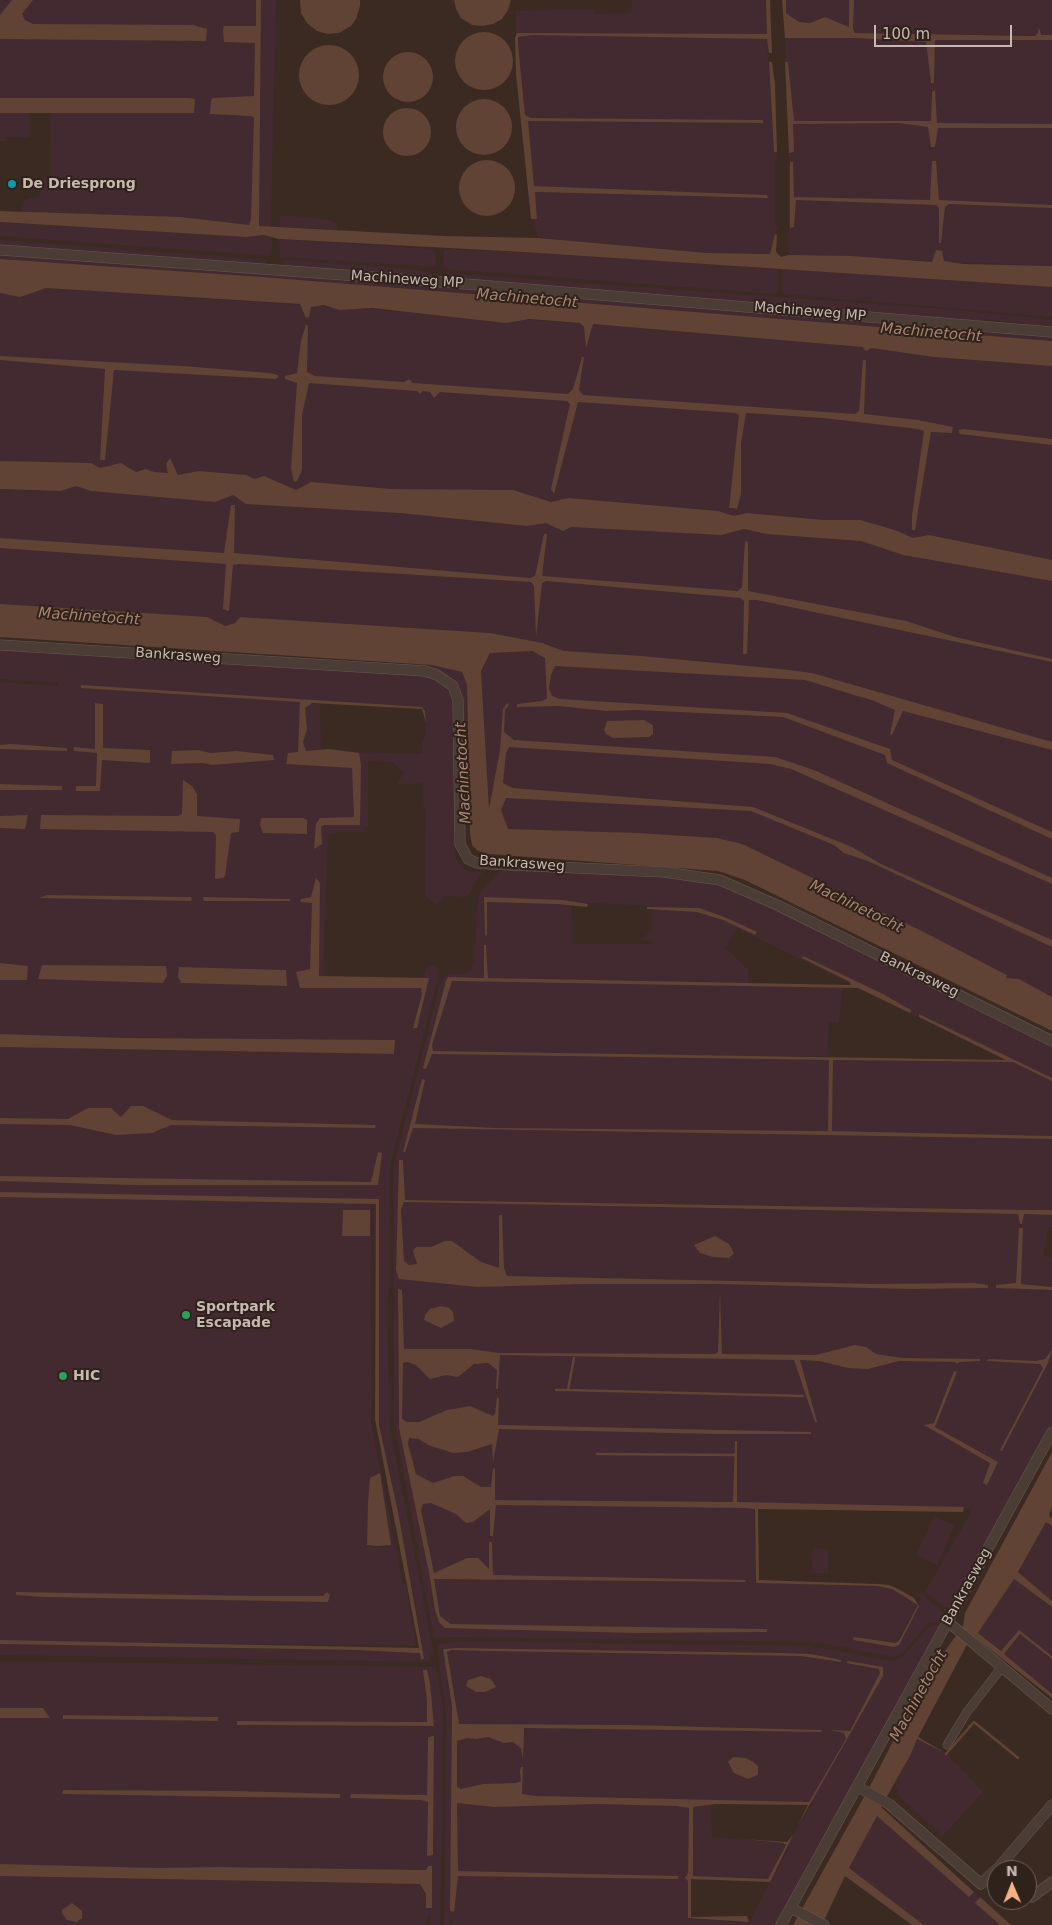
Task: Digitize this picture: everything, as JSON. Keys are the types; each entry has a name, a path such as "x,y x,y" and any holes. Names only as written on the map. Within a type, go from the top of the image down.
{"street":[{"name":"Machineweg MP","path":"0,250 411,280 1052,332"},
{"name":"Bankrasweg","path":"0,645 425,671 437,675 453,686 458,700 460,844 468,859 490,864 664,872 720,880 777,904 1052,1041"},
{"name":"Bankrasweg","path":"781,1925 795,1910 862,1789 952,1624 1052,1432"},
{"path":"952,1624 1052,1709"},
{"path":"947,1745 967,1712 1002,1667"},
{"path":"862,1789 889,1804 981,1884 987,1880"},
{"path":"1008,1860 1052,1805"},
{"path":"1037,1893 1052,1882"},
{"path":"795,1910 824,1925"}],"shaded area":[{"path":"0,0 276,0 271,227 259,226 258,119 255,227 181,217 21,212 24,200 40,196 43,178 51,179 50,112 30,112 29,137 6,137 6,141 0,141"},
{"path":"632,0 767,0 767,34 571,35 767,39 774,152 777,152 778,160 775,161 775,225 778,226 770,254 707,253 538,238 533,219 537,219 535,192 768,198 767,195 534,186 527,121 763,123 763,120 531,118 525,116 518,37 527,35 516,35 516,11 594,9 595,14 631,13"},
{"path":"785,0 1052,0 1052,35 809,34 786,13"},
{"path":"785,38 854,38 926,42 931,83 934,83 935,40 1052,40 1052,266 789,255"},
{"path":"280,215 331,220 337,224 339,230 279,227"},
{"path":"0,222 246,237 264,235 272,238 272,250 271,256 0,236"},
{"path":"279,239 435,249 436,264 434,267 280,257"},
{"path":"0,240 268,260 265,267 0,247"},
{"path":"444,249 524,252 778,269 779,292 776,294 445,269 443,266"},
{"path":"0,255 521,292 1052,335 1052,341 263,277 0,259"},
{"path":"282,260 389,267 432,272 424,277 316,270 284,265"},
{"path":"783,269 1052,287 1052,317 784,294 781,290"},
{"path":"446,273 947,309 1052,320 1052,327 983,319 982,322 449,278"},
{"path":"46,288 593,324 862,347 867,350 871,348 934,357 1052,366 1052,997 1006,978 843,895 833,894 823,883 717,838 639,833 507,829 501,810 489,809 481,671 490,653 492,633 240,617 235,623 225,626 0,604 0,292"},
{"path":"0,648 414,673 434,677 451,690 456,705 456,859 466,870 471,872 483,871 467,897 445,896 437,906 425,896 426,811 423,802 423,783 396,785 404,772 392,762 368,761 368,827 363,827 367,832 341,832 328,835 323,976 319,976 320,895 317,975 319,977 423,978 426,968 436,964 438,979 390,1165 389,1293 387,1303 390,1428 433,1651 428,1662 0,1655 0,1644 32,1644 326,1650 419,1648 424,1658 414,1596 379,1425 373,1200 371,1202 372,1427 403,1584 406,1583 416,1646 0,1641 0,788 62,790 62,786 0,784 0,749 66,750 58,747 0,745 0,682 58,686 58,683 0,679","holes":["291,699 425,709 426,735 422,741 422,754 321,751 320,704 309,704"]},
{"path":"380,661 432,665 462,672 467,685 466,717 469,727 463,739 453,680 442,672"},
{"path":"502,869 652,875 706,881 742,892 1052,1045 1052,1136 832,1131 833,1057 1009,1062 737,928 726,948 748,970 749,984 843,986 839,1023 829,1022 827,1056 672,1056 830,1060 828,1131 708,1130 764,1134 1052,1139 1052,1210 405,1200 403,1160 397,1210 396,1270 401,1210 404,1202 1018,1214 1020,1224 1015,1288 1052,1290 1052,1351 1002,1451 1052,1355 1052,1424 949,1610 925,1592 970,1514 972,1505 970,1508 754,1503 756,1583 877,1586 892,1589 918,1605 896,1643 854,1637 853,1640 897,1646 922,1598 906,1587 923,1595 946,1615 943,1622 928,1623 903,1653 895,1657 814,1642 447,1637 437,1639 434,1637 394,1422 393,1170 439,987 443,978 449,974 463,974 470,971 474,965 480,891","holes":["484,897 569,902 487,902 485,935","572,902 653,906 653,928 641,940 653,941 653,944 571,944","485,945 488,978 659,982 483,982 474,978 484,978","398,1289 402,1290 402,1419 407,1422 408,1444 440,1616 451,1624 692,1629 445,1628 435,1610 399,1428"]},
{"path":"1023,1214 1052,1215 1052,1227 1048,1228 1043,1256 1052,1257 1052,1287 1021,1284"},
{"path":"934,1516 955,1525 937,1565 916,1555"},
{"path":"1046,1522 1052,1526 1052,1601 1018,1572"},
{"path":"813,1548 828,1549 828,1573 812,1573"},
{"path":"1014,1579 1052,1607 1052,1656 1019,1630 1001,1651 978,1633"},
{"path":"937,1625 941,1627 778,1925 453,1925 450,1918 450,1925 444,1925 447,1723 437,1647 439,1644 458,1641 809,1646 892,1661 901,1658 928,1628","holes":["443,1649 792,1653 811,1654 840,1662 800,1656 451,1650 447,1652 457,1741 451,1911 452,1706","689,1800 693,1807 693,1876 688,1880","711,1803 812,1803 789,1841 788,1849 774,1875 786,1845 784,1843 712,1837","690,1880 770,1882 749,1922 688,1918"]},
{"path":"1020,1634 1052,1659 1052,1694 1004,1654"},
{"path":"0,1661 436,1667 443,1708 440,1925 430,1925 430,1915 425,1925 0,1925 0,1876 420,1884 432,1908 432,1866 428,1866 426,1870 157,1868 0,1864 0,1718 49,1718 43,1708 0,1708","holes":["423,1678 434,1726 237,1725 237,1721 427,1722 427,1701","63,1715 218,1718 217,1721 64,1719","428,1737 434,1737 433,1855 427,1795","63,1790 340,1794 340,1798 63,1794"]},
{"path":"917,1738 947,1754 983,1792 943,1836 899,1796 895,1783 911,1754"},
{"path":"877,1815 968,1897 974,1892 980,1897 976,1903 1000,1925 924,1925 849,1868"}],"water":[{"path":"12,0 33,0 22,14 25,20 33,24 193,25 207,29 206,41 0,39 0,15"},
{"path":"256,0 261,0 259,226 445,236 538,238 707,253 770,254 775,234 777,235 776,252 781,257 789,255 852,256 932,262 936,250 942,251 944,261 963,264 1052,266 1052,287 524,252 279,239 264,235 246,237 0,222 0,211 181,217 249,225 251,219 254,118 251,116 210,114 211,100 213,98 254,96 255,43 224,42 223,30 224,26 256,26"},
{"path":"300,0 360,0 360,6 356,19 351,26 339,33 328,34 317,31 307,23 301,13"},
{"path":"454,0 511,0 508,10 502,19 493,24 482,26 472,25 461,18"},
{"path":"766,0 770,0 772,53 769,53 767,39 532,35 518,37 518,44 525,115 531,118 763,120 763,123 528,121 534,186 767,195 768,198 535,192 537,219 531,219 516,74 515,38 517,33 767,34"},
{"path":"782,0 786,0 786,13 799,22 810,23 825,17 849,27 849,0 854,0 853,29 855,33 1035,36 1038,33 1038,29 1041,35 1052,35 1052,40 935,40 934,83 931,83 926,42 854,38 785,38"},
{"path":"484,32 500,37 508,45 513,61 508,77 500,85 484,90 468,85 460,77 455,61 460,45 468,37"},
{"path":"329,45 345,50 350,54 354,59 359,75 354,91 350,96 345,100 329,105 313,100 308,96 304,91 299,75 304,59 308,54 313,50"},
{"path":"408,52 418,54 426,59 431,67 433,77 431,87 426,95 418,100 408,102 398,100 390,95 385,87 383,77 385,67 390,59 398,54"},
{"path":"769,62 772,62 775,84 777,152 774,152"},
{"path":"785,62 788,62 794,121 931,121 932,92 935,90 937,123 1052,124 1052,128 938,128 935,147 931,147 928,127 899,123 793,124 794,152 789,153"},
{"path":"0,98 195,99 194,113 0,113"},
{"path":"478,99 490,99 500,103 508,111 512,127 508,143 500,151 490,155 478,155 468,151 460,143 456,133 456,121 460,111 468,103"},
{"path":"402,108 412,108 421,112 427,118 431,132 427,146 421,152 412,156 402,156 393,152 387,146 383,137 383,127 387,118 393,112"},
{"path":"481,160 493,160 503,164 511,172 515,188 511,204 503,212 493,216 481,216 471,212 463,204 459,194 459,182 463,172 471,164"},
{"path":"932,161 936,161 939,200 1052,205 1052,208 949,204 945,207 941,243 939,243 939,208 936,205 796,200 794,227 790,228 790,162 793,162 794,197 930,200"},
{"name":"Machinetocht","path":"0,259 263,277 1052,341 1052,366 934,357 871,348 866,351 862,347 593,324 586,348 584,327 580,323 529,319 506,323 372,308 339,310 324,305 311,307 309,317 306,318 300,304 46,288 20,297 0,293"},
{"path":"306,325 308,325 307,372 315,376 404,382 409,379 413,383 568,394 573,389 582,357 584,357 579,390 583,395 855,414 859,411 863,360 866,360 864,414 918,420 953,427 952,433 931,432 915,530 912,530 912,515 924,431 823,418 746,413 741,444 741,494 737,509 729,508 739,415 736,413 578,402 554,494 551,489 570,404 567,401 440,392 434,398 430,392 423,391 420,394 417,391 309,383 302,415 302,470 297,481 294,482 291,468 297,383 285,379 285,376 297,373 301,341"},
{"path":"0,356 182,366 270,373 278,375 278,377 276,379 114,370 105,460 100,460 105,369 0,360"},
{"path":"964,429 1052,439 1052,445 960,434 958,430"},
{"path":"170,458 178,475 199,471 246,475 254,479 264,476 296,490 311,482 391,489 513,490 551,502 568,498 718,511 734,516 747,513 823,520 860,520 895,530 913,538 929,535 1052,560 1052,581 903,555 861,541 767,534 744,529 721,535 571,527 563,531 546,523 527,526 400,513 246,504 233,495 215,502 91,491 76,486 61,491 0,489 0,461 91,463 100,468 121,463 136,472 146,469 154,472 168,473 166,464"},
{"path":"231,505 235,505 234,553 530,578 535,576 544,534 547,534 542,576 738,591 742,587 745,541 748,542 748,591 906,621 955,637 1052,659 1052,662 757,600 749,600 747,654 743,654 744,601 740,598 546,581 542,583 536,637 534,586 531,582 240,564 233,565 229,611 223,609 226,564 0,548 0,538 224,553"},
{"name":"Machinetocht","path":"0,604 207,617 225,626 235,623 240,617 490,633 542,643 564,651 641,656 812,673 1052,742 1052,750 903,711 892,735 890,734 895,710 874,701 805,680 555,666 549,688 552,696 560,699 787,713 890,749 892,760 1052,832 1052,839 887,763 885,755 783,717 637,710 607,711 558,706 517,707 517,704 542,701 547,698 545,658 532,651 490,653 481,671 489,809 500,750 503,709 507,703 509,705 505,710 504,732 514,740 775,757 814,770 1052,878 1052,884 791,769 770,764 509,747 506,753 503,783 512,788 753,807 852,847 883,865 1052,940 1052,947 868,861 844,853 834,845 751,811 506,798 501,810 508,829 639,833 717,838 742,844 823,883 833,894 843,895 916,928 1007,975 1006,978 1019,979 1052,997 1052,1031 745,880 718,871 488,854 478,851 472,845 470,833 467,685 462,672 432,665 0,637"},
{"path":"81,685 422,707 425,711 426,723 422,709 312,703 305,708 307,729 303,742 306,751 329,749 359,753 361,765 360,825 324,825 321,827 322,844 314,849 316,824 320,818 354,817 352,768 286,764 288,753 298,752 300,702 81,688"},
{"path":"95,703 103,704 103,748 150,750 150,763 102,760 100,791 76,791 76,786 96,786 97,753 74,751 74,747 95,749"},
{"path":"644,720 653,725 653,734 649,737 613,738 606,734 604,730 607,721"},
{"path":"0,745 67,748 67,751 0,749"},
{"path":"198,750 210,753 236,751 273,755 274,760 212,765 202,763 171,764 172,751"},
{"path":"183,780 192,786 197,794 197,816 240,819 239,832 231,833 225,876 223,878 215,879 216,835 213,832 40,829 41,815 178,816 182,814"},
{"path":"0,784 62,786 62,790 0,790"},
{"path":"28,815 25,829 0,828 0,816"},
{"path":"261,818 303,818 307,820 307,834 263,833 260,825"},
{"path":"316,878 320,883 319,976 429,978 417,1028 413,1028 422,994 421,988 300,988 296,972 310,969 312,903 300,902 301,899 311,897"},
{"path":"47,895 191,897 192,899 191,901 39,898"},
{"path":"203,897 290,899 290,901 204,901"},
{"path":"484,897 563,900 588,904 587,907 487,902 487,936 485,935"},
{"path":"647,907 699,908 757,932 755,935 723,920 697,912 647,909"},
{"path":"484,945 486,945 488,978 851,985 850,982 802,958 803,956 881,993 911,1010 910,1013 858,988 452,981 432,1045 433,1051 1006,1060 919,1017 919,1014 1052,1078 1052,1081 1013,1062 833,1060 832,1131 1052,1136 1052,1139 413,1128 405,1152 403,1152 422,1079 425,1080 415,1124 496,1128 828,1131 829,1060 432,1054 426,1069 423,1068 446,981 448,977 484,978"},
{"path":"0,963 28,966 27,980 0,980"},
{"path":"42,965 166,966 167,976 163,983 38,979"},
{"path":"179,967 286,970 287,986 181,983 178,976"},
{"path":"0,1034 123,1038 395,1040 394,1054 0,1047"},
{"path":"131,1106 143,1106 172,1120 376,1125 375,1128 171,1125 152,1133 116,1135 70,1125 0,1124 0,1118 68,1119 88,1108 111,1108 121,1117"},
{"path":"378,1152 382,1153 378,1185 133,1185 0,1181 0,1176 371,1182"},
{"path":"399,1160 403,1160 405,1200 1052,1210 1052,1215 1024,1214 1022,1224 1020,1224 1018,1214 404,1202 401,1210 404,1261 409,1265 417,1264 413,1251 416,1247 431,1247 445,1241 452,1241 481,1262 499,1268 499,1215 502,1215 504,1268 507,1276 874,1284 974,1283 988,1285 988,1288 907,1289 721,1284 585,1284 477,1287 399,1279 396,1270"},
{"path":"0,1192 379,1199 379,1425 398,1512 424,1658 421,1660 420,1653 357,1650 0,1644 0,1640 419,1648 375,1419 376,1204 0,1197"},
{"path":"343,1210 370,1210 370,1236 342,1236"},
{"path":"1019,1228 1023,1228 1021,1284 1052,1287 1052,1290 996,1288 996,1285 1016,1283"},
{"path":"715,1236 729,1244 734,1253 729,1258 713,1257 700,1253 694,1245"},
{"path":"398,1289 402,1290 404,1349 470,1349 499,1353 715,1354 718,1352 720,1292 722,1354 816,1355 855,1345 866,1347 876,1354 902,1358 980,1359 980,1361 960,1362 957,1364 955,1362 899,1361 868,1369 848,1368 819,1361 800,1360 817,1422 815,1422 794,1360 500,1355 498,1389 496,1389 497,1370 488,1363 474,1364 458,1377 446,1375 430,1379 416,1365 407,1362 403,1363 402,1419 407,1422 419,1422 447,1410 470,1406 493,1416 495,1414 497,1397 499,1399 498,1425 811,1432 811,1434 716,1434 499,1429 493,1462 492,1444 467,1452 453,1453 428,1445 419,1439 409,1438 408,1444 416,1474 433,1483 454,1476 463,1476 481,1487 491,1487 493,1468 495,1469 495,1500 733,1502 735,1441 737,1441 737,1502 964,1507 963,1512 758,1509 759,1580 878,1584 889,1585 902,1591 914,1598 919,1606 899,1645 894,1647 853,1640 854,1637 896,1643 900,1639 918,1605 892,1589 877,1586 756,1583 755,1509 746,1508 496,1505 493,1536 490,1536 490,1509 473,1522 466,1523 456,1514 431,1503 423,1504 421,1510 434,1573 467,1558 478,1558 489,1569 489,1542 492,1542 493,1575 745,1580 746,1582 434,1579 440,1616 451,1624 767,1629 767,1632 632,1633 445,1628 439,1622 435,1610 399,1428"},
{"path":"441,1306 449,1308 453,1312 454,1321 441,1328 424,1320 425,1315 430,1309"},
{"path":"1052,1350 1048,1363 1002,1451 1000,1450 1043,1368 1040,1364 987,1361 988,1359 1036,1361 1045,1359"},
{"path":"954,1371 957,1372 935,1427 998,1462 987,1485 983,1483 990,1463 924,1425 934,1423"},
{"name":"Machinetocht","path":"1052,1452 1052,1506 1049,1516 1052,1518 1052,1526 1046,1522 1018,1572 1052,1601 1052,1607 1014,1579 978,1633 1001,1651 1019,1630 1052,1656 1052,1659 1020,1634 1004,1654 1052,1694 1052,1698 972,1635 918,1737 947,1754 917,1739 911,1754 881,1807 974,1892 969,1897 877,1816 849,1868 924,1925 912,1925 845,1876 822,1925 793,1925 869,1788 926,1677 963,1626 965,1613"},
{"path":"380,1473 391,1545 367,1545 370,1478"},
{"path":"16,1592 323,1596 327,1592 330,1595 328,1602 44,1597 16,1595"},
{"path":"443,1649 784,1653 811,1654 841,1660 841,1662 800,1656 451,1650 447,1652 459,1724 629,1725 821,1730 822,1732 524,1728 523,1759 521,1748 513,1742 504,1743 488,1737 467,1738 457,1741 457,1787 461,1789 483,1784 516,1783 521,1781 520,1771 521,1767 523,1767 522,1794 536,1796 809,1802 846,1739 844,1733 830,1730 850,1731 880,1673 879,1669 846,1663 848,1661 883,1667 883,1676 797,1827 808,1805 715,1804 693,1807 693,1876 768,1879 786,1845 784,1843 742,1839 787,1842 793,1835 770,1882 691,1879 691,1917 747,1916 749,1922 688,1918 688,1881 685,1878 688,1873 689,1808 676,1806 598,1804 494,1807 457,1803 458,1871 678,1876 678,1879 458,1876 454,1912 450,1911 452,1706"},
{"path":"423,1670 427,1670 430,1683 434,1726 237,1725 237,1721 427,1722 427,1701"},
{"path":"481,1676 491,1679 496,1687 485,1692 476,1692 466,1686 468,1680"},
{"path":"0,1708 43,1708 50,1718 0,1718"},
{"path":"63,1715 218,1717 218,1721 63,1719"},
{"path":"434,1736 433,1855 427,1856 428,1802 421,1800 350,1798 351,1794 427,1795 428,1737"},
{"path":"733,1757 746,1758 753,1762 758,1766 758,1775 748,1779 734,1773 728,1762"},
{"path":"63,1790 340,1794 340,1798 62,1794"},
{"path":"0,1864 157,1868 426,1870 428,1866 432,1866 432,1908 426,1908 426,1894 420,1884 0,1876"},
{"path":"980,1897 987,1903 987,1910 994,1910 1011,1925 1000,1925 975,1903"},
{"path":"72,1903 82,1911 82,1918 77,1922 67,1920 62,1913 62,1910"}],"waterway":[{"path":"556,1390 568,1390 574,1358"},
{"path":"568,1390 803,1396"},
{"path":"597,1454 735,1455"},
{"path":"946,1754 974,1722 1018,1758"}],"place":[{"name":"De Driesprong","path":"12,184"},
{"name":"Sportpark Escapade","path":"186,1315"},
{"name":"HIC","path":"63,1376"}]}
